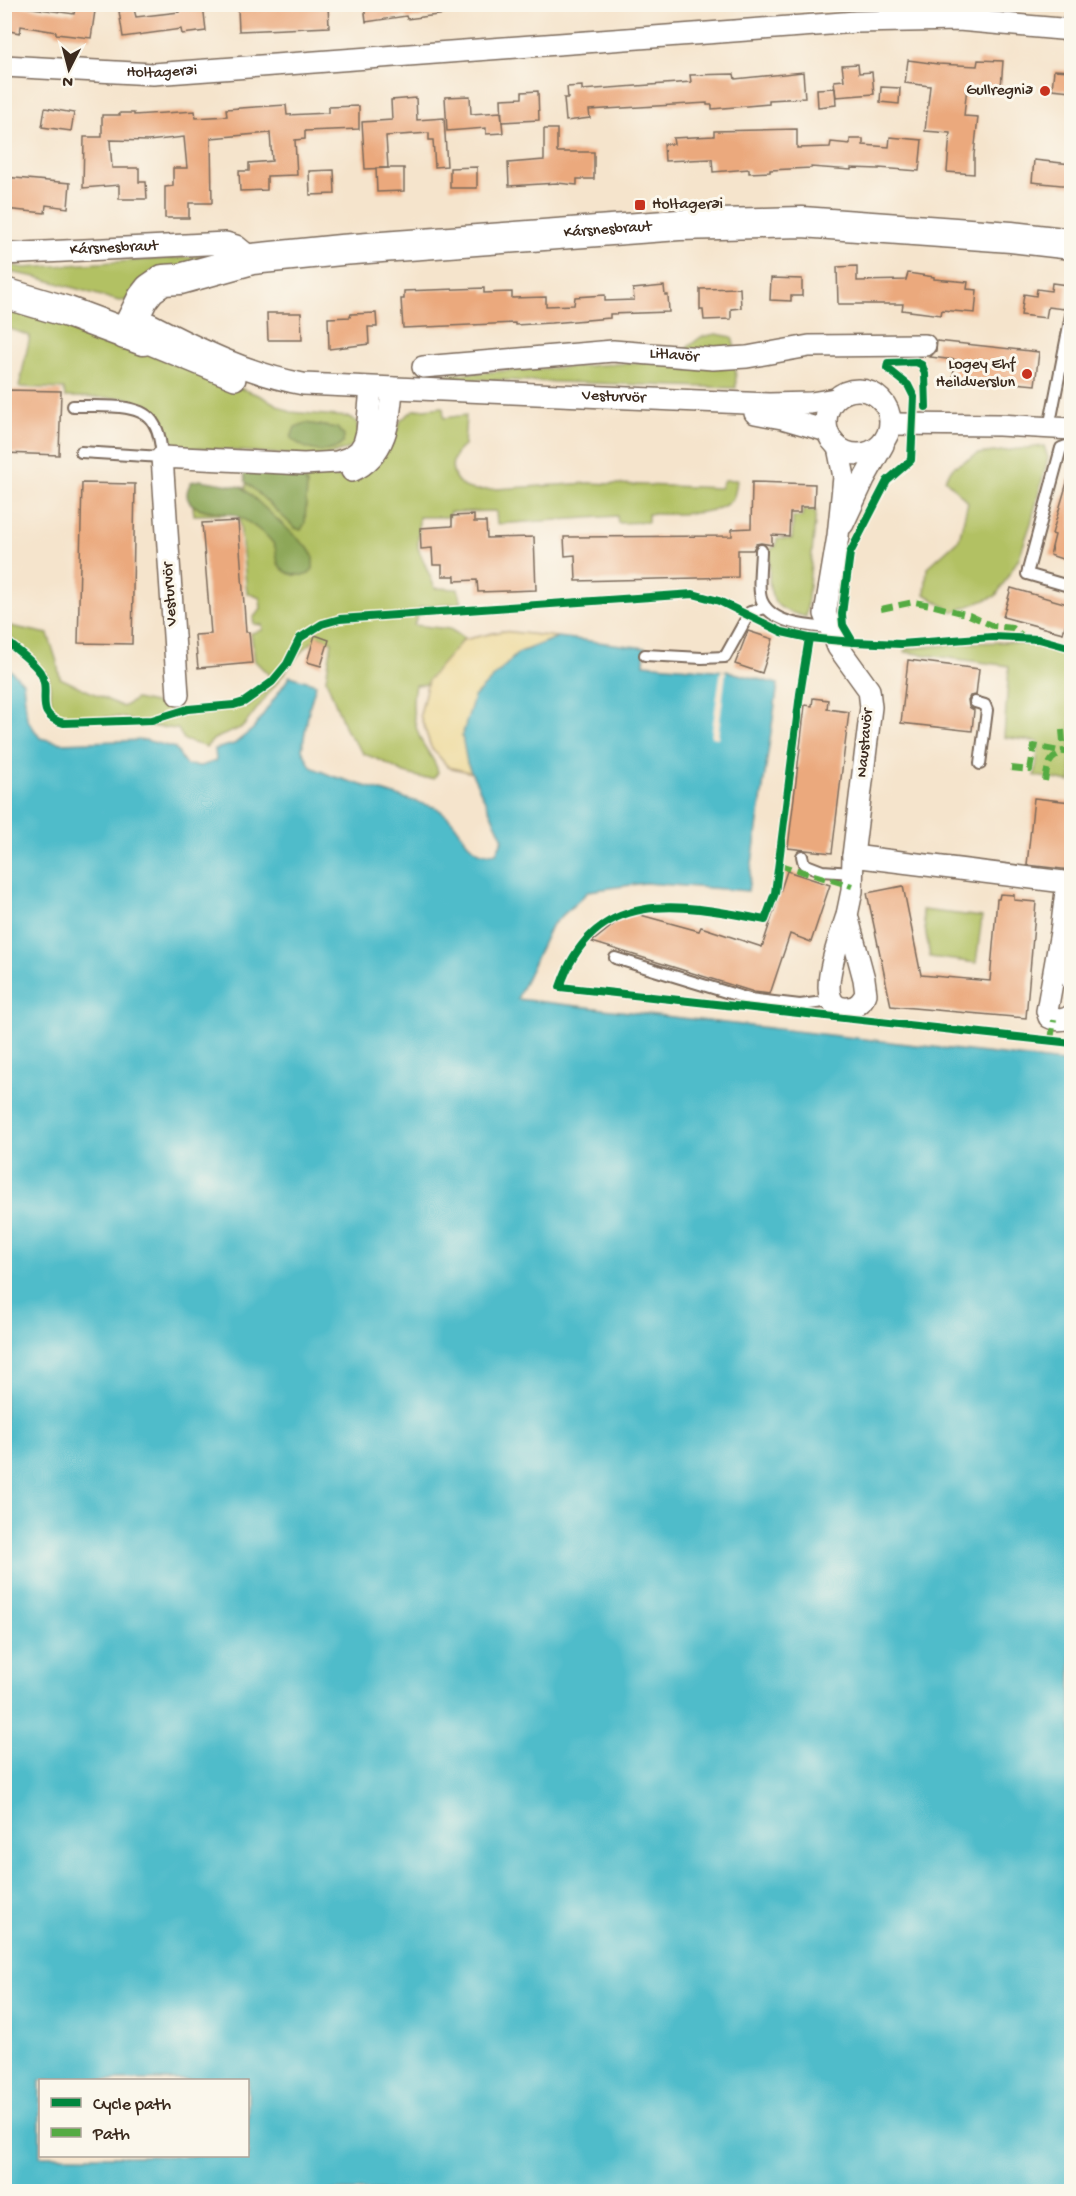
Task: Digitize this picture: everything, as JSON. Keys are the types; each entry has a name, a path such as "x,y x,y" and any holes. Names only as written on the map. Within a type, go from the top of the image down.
{"street":[{"name":"Holtagerði","path":"4,66 153,74 856,22 959,20 1071,30"},
{"name":"Kársnesbraut","path":"138,329 180,279 252,259 341,250 639,227 802,222 965,233 1071,244"},
{"name":"Kársnesbraut","path":"4,254 226,243 236,246 252,259"},
{"path":"4,278 20,280 103,305 138,329"},
{"path":"4,293 138,329"},
{"name":"Vesturvör","path":"138,329 255,387 306,398 381,395 698,399 769,404 811,403 835,399"},
{"name":"Litlavör","path":"423,367 612,351 682,358 713,358 747,357 809,346 925,345"},
{"path":"849,391 870,392 886,405 890,414 888,433 877,449 857,455 847,453 832,439 827,414 835,399 849,391"},
{"path":"162,457 304,464 344,472 363,465 375,454 383,441 388,425 381,395"},
{"name":"Vesturvör","path":"381,395 734,411 782,418 832,439"},
{"path":"888,433 999,425 1071,429"},
{"name":"Naustavör","path":"838,536 888,433"},
{"name":"Naustavör","path":"832,439 843,477 838,536 825,601 825,614 837,646 868,690 871,707 847,915 827,989 831,1001 840,1007 852,1008 858,1005 866,994 847,915"},
{"name":"Vesturvör","path":"162,457 178,695"},
{"path":"854,865 1069,883 1047,1011 1049,1017 1054,1020 1066,1019 1071,1015"},
{"path":"1062,932 1071,980"}],"lane":[{"path":"1049,428 1071,310"},
{"path":"72,406 125,408 142,412 154,423 162,457 81,452"},
{"path":"1071,444 1061,448 1027,574 1071,587"},
{"path":"761,550 760,599 766,608 784,620 829,628"},
{"path":"645,655 725,657 750,612 766,608"},
{"path":"975,702 985,705 987,710 980,764"},
{"path":"802,856 804,864 811,868 854,865"},
{"path":"615,957 749,999 800,1005 831,1001"}],"green space":[{"path":"220,255 131,300 119,301 36,277 5,271 4,264 24,268"},
{"path":"5,299 261,396 290,412 349,417 357,422 359,433 356,446 324,457 181,447 161,435 156,417 139,404 126,398 65,397 64,389 19,387 30,336 5,327"},
{"path":"716,334 732,337 735,349 736,388 440,378 442,375 663,361 680,357 701,337"},
{"path":"443,407 444,418 466,415 464,446 453,460 452,467 457,481 471,489 589,483 720,488 724,480 737,480 735,494 727,504 717,509 681,514 648,514 648,522 618,523 617,516 497,524 496,511 450,512 449,517 419,517 418,548 435,588 458,589 462,603 420,607 414,625 450,629 464,638 430,684 415,685 414,720 419,736 437,769 438,772 434,778 423,778 404,773 364,754 346,731 326,679 332,642 319,636 299,654 243,727 214,739 206,747 184,740 178,729 138,725 125,717 64,718 52,711 49,678 5,631 5,625 48,634 60,678 123,707 136,699 172,707 182,714 249,705 272,685 269,675 255,661 251,633 263,630 262,625 254,624 253,618 261,609 260,598 247,593 239,514 194,515 191,488 246,488 247,471 323,474 345,479 363,474 381,459 392,444 401,420 414,410"},
{"path":"306,423 337,428 344,436 343,443 331,450 317,451 297,443 291,438 295,427"},
{"path":"1044,446 1048,458 1031,523 1019,558 996,596 953,612 925,594 927,568 959,539 968,502 945,479 953,467 978,454"},
{"path":"249,471 300,474 307,484 305,523 301,530 295,528 245,481 244,474"},
{"path":"200,480 242,487 308,548 313,556 313,569 307,575 288,573 279,565 273,544 255,527 235,515 192,505 187,492 191,482"},
{"path":"803,510 816,511 806,617 788,612 777,604 769,582 770,550 776,546 777,539 792,539 793,517 802,517"},
{"path":"1008,642 1043,647 1071,655 1071,782 1035,776 1039,742 1004,737 1009,666 905,652 905,649 966,643"},
{"path":"922,910 982,917 976,963 930,957"}],"sand":[{"path":"502,631 558,637 518,653 467,763 472,773 448,767 431,747 420,715 428,680 463,640"}],"water":[{"path":"558,637 645,648 644,664 726,671 778,684 748,891 645,883 589,891 551,926 517,999 1071,1063 1071,2191 5,2191 4,664 23,682 27,719 40,738 61,743 145,740 175,748 186,765 201,766 216,761 215,749 234,744 253,729 290,676 316,684 302,749 311,767 332,776 437,808 450,819 474,849 487,854 496,853 503,839 467,763 462,736 474,697 518,653"}],"pier":[{"path":"721,670 726,671 718,738 711,737"}],"building":[{"path":"4,4 74,14 76,4 96,4 91,38 56,34 56,32 21,26 20,33 4,30"},
{"path":"203,4 206,31 182,34 181,29 123,37 119,11 134,9 136,17 179,12 179,7"},
{"path":"364,4 453,4 453,13 407,19 406,16 366,22"},
{"path":"328,5 329,27 239,31 238,8"},
{"path":"908,60 977,66 978,60 1003,61 1001,88 967,86 964,116 978,117 974,174 947,172 950,133 925,131 930,86 905,83"},
{"path":"858,64 859,73 872,72 874,94 836,97 834,81 844,80 842,65"},
{"path":"1054,70 1071,71 1071,91 1052,89"},
{"path":"803,72 805,98 769,100 769,104 712,109 712,105 707,105 707,103 589,110 590,118 566,121 564,98 568,98 567,87 582,86 582,90 691,82 690,75 734,74 735,79"},
{"path":"881,87 900,88 899,104 880,102"},
{"path":"835,88 836,105 818,107 817,89"},
{"path":"538,91 539,120 502,122 501,99 522,98 522,92"},
{"path":"470,96 471,114 501,112 503,133 486,134 486,128 447,131 445,97"},
{"path":"416,98 417,120 444,118 447,166 435,167 433,140 429,140 429,133 386,136 388,168 365,169 362,122 392,120 391,100"},
{"path":"286,105 287,115 328,113 328,107 359,106 359,129 305,131 305,139 295,140 297,175 267,176 267,190 240,191 239,171 249,171 249,163 272,161 270,133 211,138 212,203 189,203 189,218 165,218 165,187 173,186 173,168 187,168 184,137 148,141 110,140 112,168 139,168 139,182 146,182 147,199 119,199 119,185 83,188 84,137 102,137 102,115 195,111 196,118 227,116 226,109"},
{"path":"45,108 74,113 71,131 42,127"},
{"path":"544,129 557,129 557,152 594,152 594,179 577,179 577,185 557,183 509,186 508,163 544,160"},
{"path":"797,129 797,148 830,147 831,142 850,144 850,139 863,139 863,145 889,147 890,137 922,140 919,171 811,167 770,170 770,172 749,173 749,169 713,172 712,159 665,161 664,144 674,144 673,138 714,136 714,131"},
{"path":"1034,160 1071,164 1071,186 1032,182"},
{"path":"477,167 477,188 450,188 450,168"},
{"path":"376,168 404,168 404,191 377,192"},
{"path":"334,170 335,194 310,195 309,171"},
{"path":"4,177 70,183 68,208 46,205 45,213 4,209"},
{"path":"857,266 857,281 906,280 908,273 934,277 934,279 968,282 967,289 977,290 975,313 942,310 941,315 902,310 903,304 838,304 837,267"},
{"path":"771,278 802,279 802,296 791,296 791,301 770,300"},
{"path":"1052,283 1067,285 1064,309 1048,307 1046,318 1021,315 1024,294 1036,296 1037,289 1051,291"},
{"path":"664,286 665,295 668,295 669,312 610,314 610,318 551,323 403,328 401,299 404,299 404,291 484,288 484,293 512,292 512,298 546,297 546,306 574,305 575,297 605,295 605,301 634,300 633,289"},
{"path":"740,288 741,308 731,309 731,319 704,320 703,310 700,310 700,289"},
{"path":"267,313 301,313 302,340 268,340"},
{"path":"376,313 377,327 368,327 369,344 329,349 328,318"},
{"path":"937,341 1039,352 1035,385 953,377 955,360 930,357 936,351"},
{"path":"4,390 61,391 59,455 4,453"},
{"path":"1068,479 1071,479 1071,562 1050,555 1055,535 1052,534"},
{"path":"752,482 815,484 814,507 800,507 800,513 790,513 789,536 772,535 772,545 761,543 756,544 753,550 738,550 738,577 576,581 575,555 565,556 564,537 732,536 732,529 751,528"},
{"path":"82,483 135,484 132,644 78,643"},
{"path":"474,515 474,522 486,522 487,538 534,537 536,590 478,592 477,580 455,581 455,576 442,576 442,565 433,565 432,548 421,549 420,528 452,526 452,516"},
{"path":"238,521 246,632 249,632 252,663 198,668 195,635 211,634 202,523"},
{"path":"1011,588 1071,605 1063,633 1003,617"},
{"path":"748,631 773,639 762,673 735,664"},
{"path":"315,635 329,640 321,666 307,662"},
{"path":"908,660 979,669 976,695 970,696 968,700 969,707 974,710 972,731 901,723"},
{"path":"813,698 828,700 827,709 849,712 832,853 788,848 805,705 812,706"},
{"path":"1034,798 1071,802 1071,870 1027,865"},
{"path":"787,871 830,885 811,942 790,934 770,994 754,992 592,942 617,922 637,914 699,931 701,927 762,947"},
{"path":"903,886 921,975 990,981 997,899 1000,894 1014,895 1014,900 1036,902 1026,1018 891,1006 867,893"}],"marked path":[{"path":"881,609 914,602 931,605 969,615 993,626 1013,628 1025,638"},
{"path":"1062,730 1064,752"},
{"path":"1011,768 1030,770 1034,746 1064,752 1072,751"},
{"path":"1045,781 1050,763 1064,752"},
{"path":"779,865 852,886"},
{"path":"1051,1040 1054,1020"}],"cycle path":[{"path":"853,642 843,625 842,614 850,553 887,481 911,460 914,397 908,385 887,368 888,363 916,362 922,365 925,374 926,407"},
{"path":"4,639 40,672 45,687 45,709 54,719 64,723 152,720 188,709 244,702 272,682 287,664 300,638 322,624 340,619 693,594 719,601 782,632 809,638 901,644 992,637 1039,639 1072,648"},
{"path":"809,638 775,893 765,920 703,909 673,907 644,909 618,917 595,931 575,954 560,987 1072,1043"}],"place":[{"name":"Gullregnið","path":"1045,91"},
{"name":"Holtagerði","path":"640,205"},
{"name":"Logey Ehf Heildverslun","path":"1027,374"}]}
